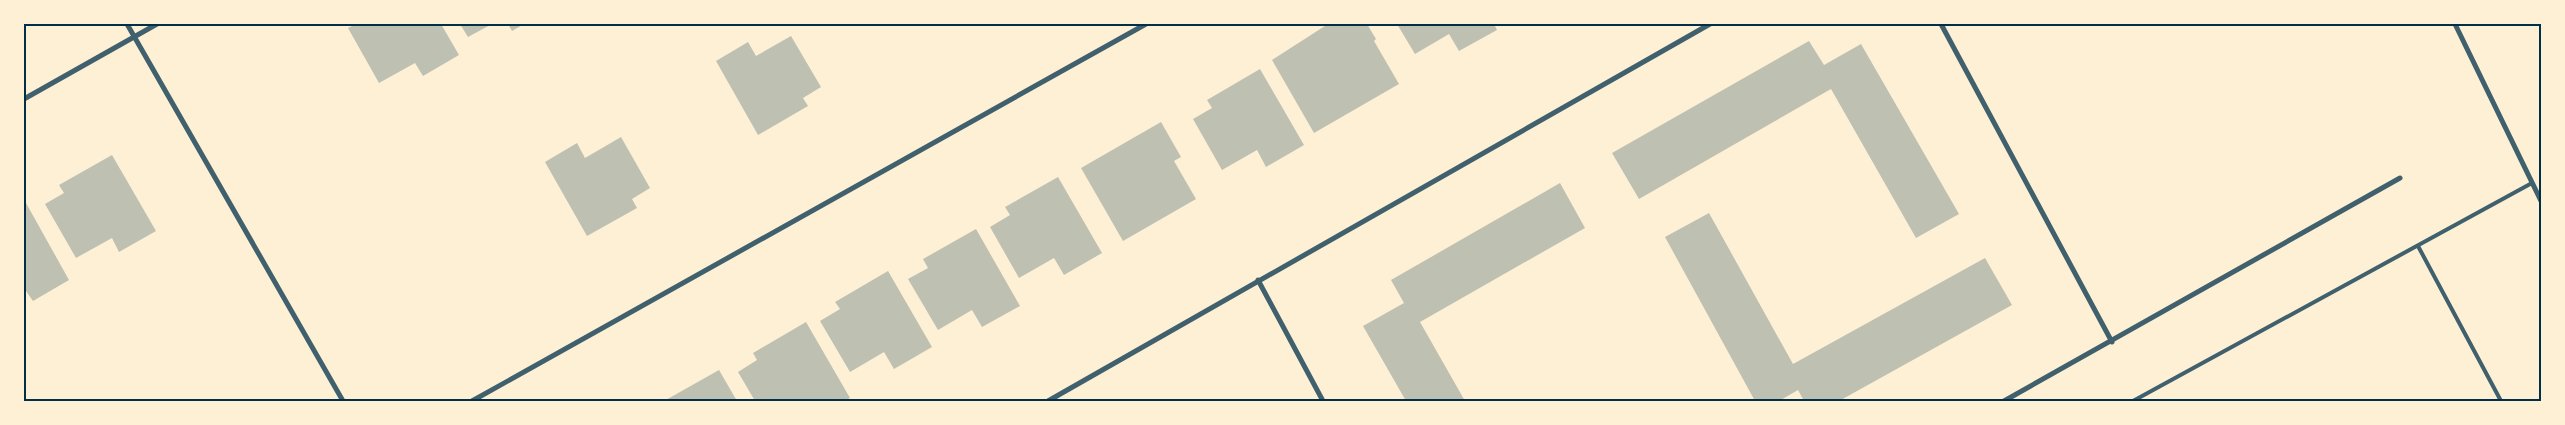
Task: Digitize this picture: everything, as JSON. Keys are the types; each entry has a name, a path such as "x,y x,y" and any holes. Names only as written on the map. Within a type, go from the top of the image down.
{"street":[{"path":"127,24 343,401"},
{"path":"24,99 157,24"},
{"path":"472,401 1146,24"},
{"path":"1048,401 1710,24"},
{"path":"1940,24 2112,342"},
{"path":"2455,24 2541,201"},
{"path":"2004,401 2112,342 2400,178"},
{"path":"1258,280 1323,401"}],"lane":[{"path":"2133,401 2532,183"},
{"path":"2418,246 2501,401"}],"building":[{"path":"356,24 441,24 459,55 423,76 415,63 379,83 348,28"},
{"path":"460,24 492,24 468,37"},
{"path":"508,24 524,24 512,31"},
{"path":"1328,24 1367,24 1376,39 1374,41 1399,84 1314,133 1272,60"},
{"path":"1397,24 1494,24 1497,30 1459,51 1449,34 1415,54"},
{"path":"791,36 821,87 803,98 808,106 758,135 716,61 748,42 756,56"},
{"path":"1809,41 1824,65 1861,44 1959,214 1916,238 1831,89 1639,199 1612,153"},
{"path":"1260,69 1304,145 1266,167 1257,150 1222,170 1193,119 1212,108 1207,100"},
{"path":"1161,122 1181,157 1174,161 1196,199 1123,241 1081,168"},
{"path":"621,137 650,188 632,199 637,208 587,236 545,162 577,143 585,158"},
{"path":"112,155 156,231 119,252 112,238 76,258 45,204 64,193 59,185"},
{"path":"1058,177 1102,253 1064,275 1054,258 1019,278 990,227 1010,215 1005,207"},
{"path":"1560,183 1585,228 1420,322 1465,401 1406,401 1363,326 1404,303 1391,280"},
{"path":"26,203 69,280 33,301 24,288 24,205"},
{"path":"1709,213 1793,364 1985,258 2012,305 1839,401 1804,401 1798,390 1779,401 1755,401 1665,237"},
{"path":"976,229 1020,306 982,327 972,310 938,330 908,279 928,268 923,259"},
{"path":"888,271 932,347 894,369 884,352 850,372 820,321 840,309 835,302"},
{"path":"806,322 850,398 844,401 755,401 738,372 757,360 753,353"},
{"path":"719,370 737,401 664,401"}]}
